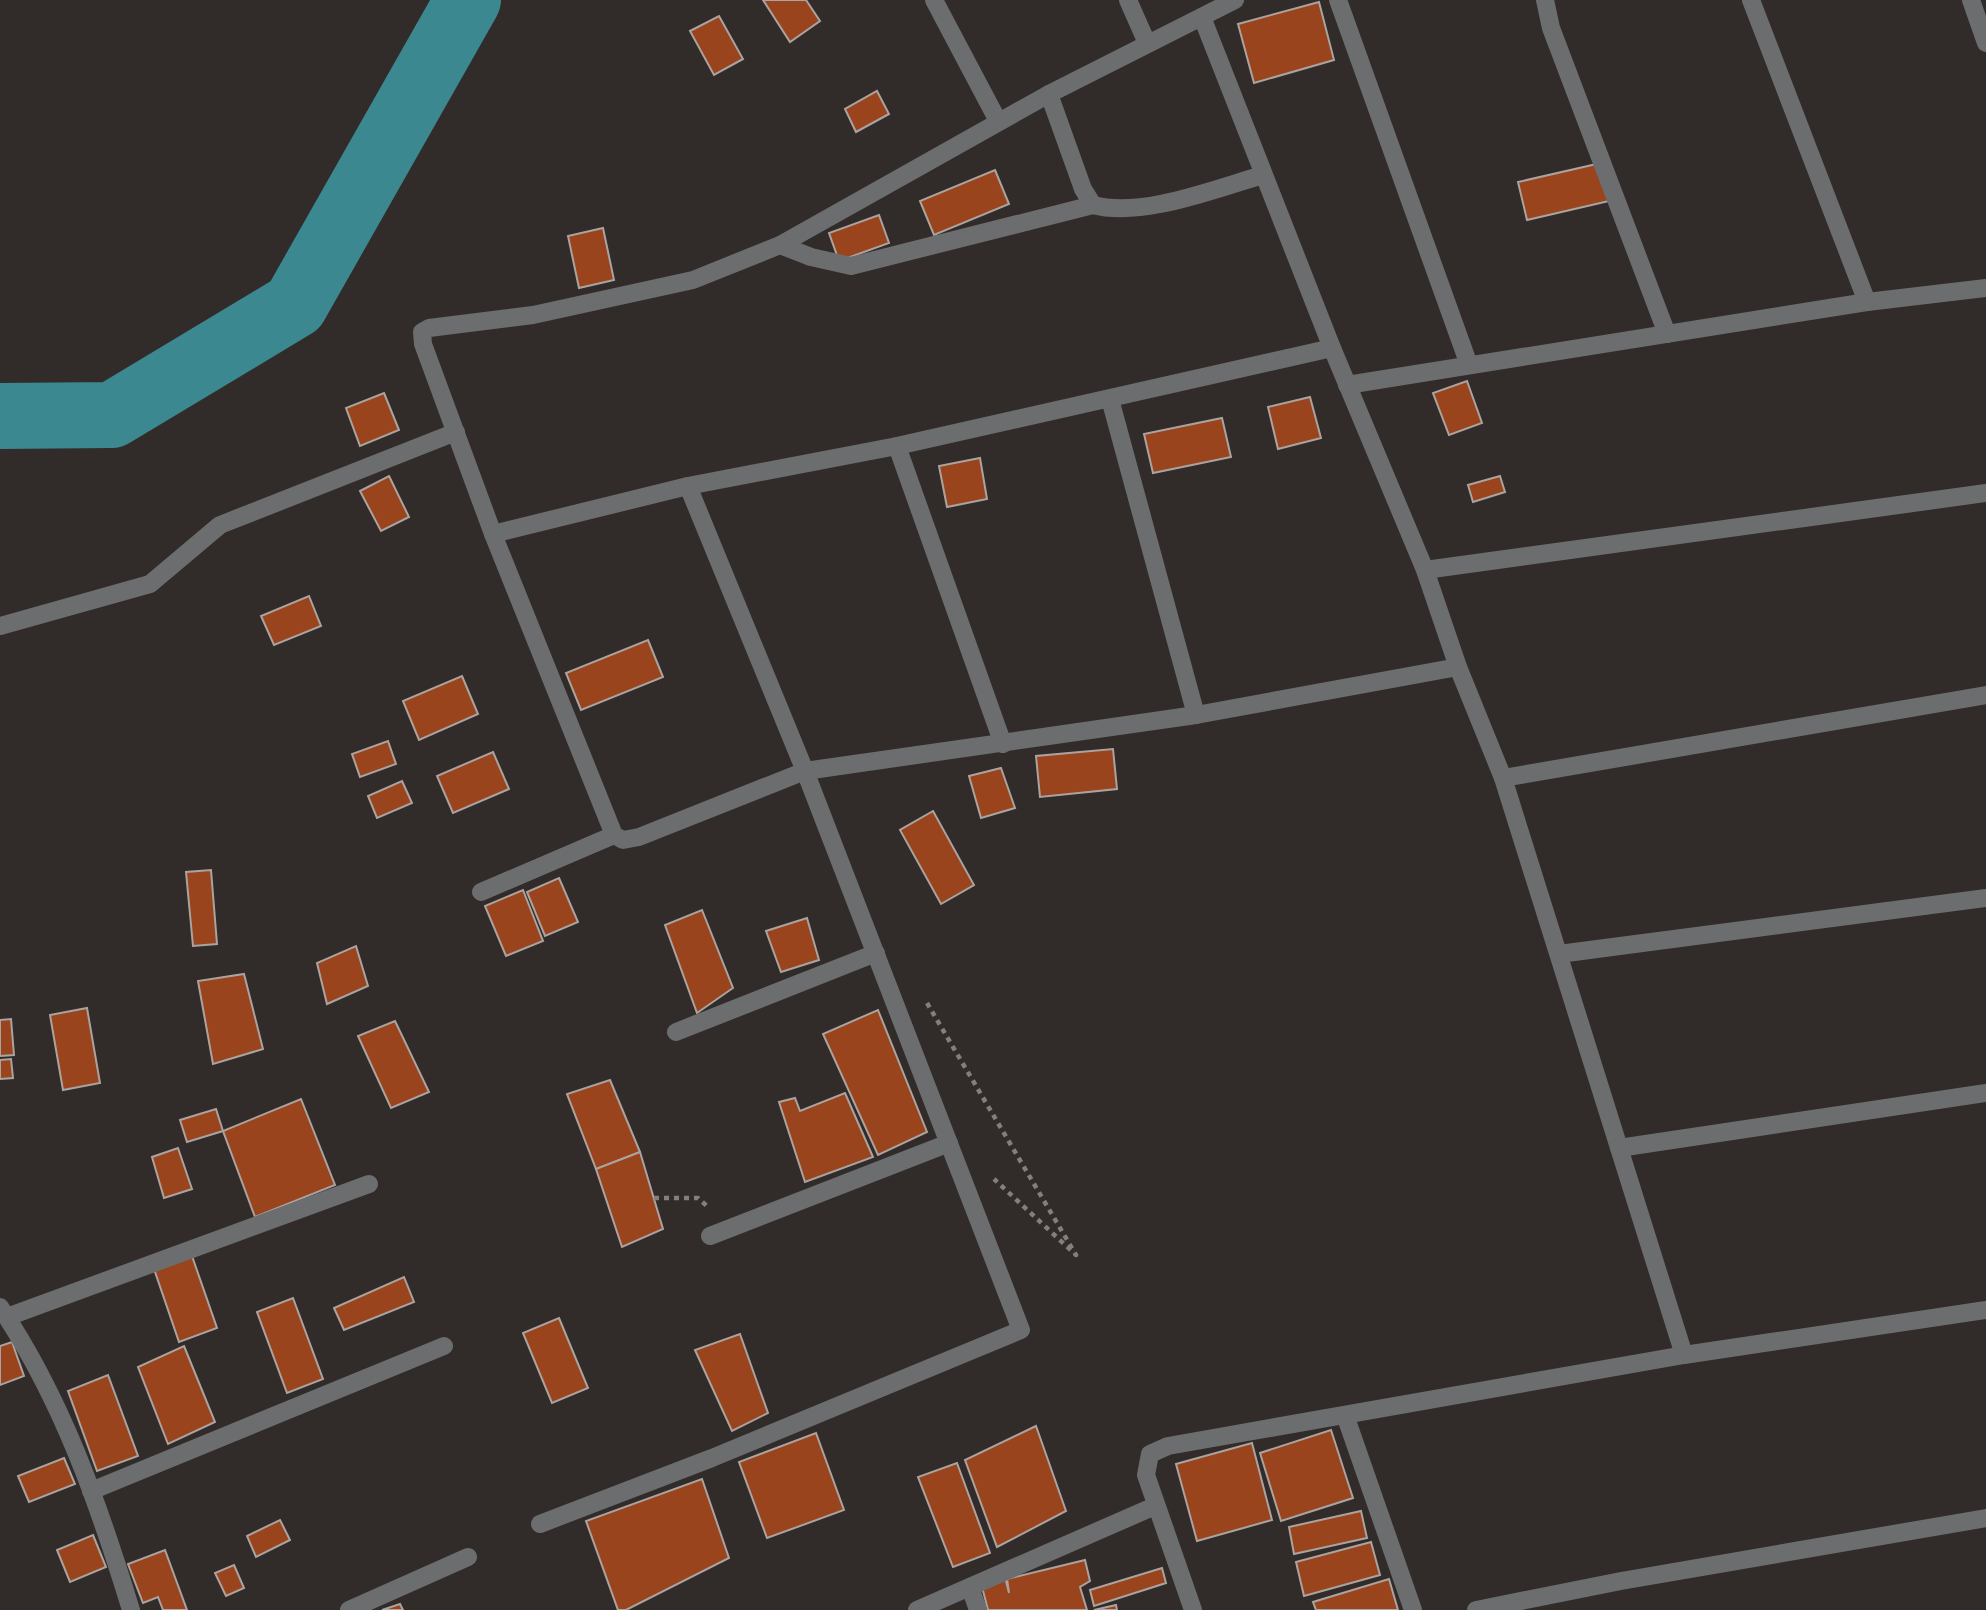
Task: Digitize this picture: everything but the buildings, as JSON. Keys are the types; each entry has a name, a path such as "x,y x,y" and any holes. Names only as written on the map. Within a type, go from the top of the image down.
{"street":[{"path":"934,0 998,121"},
{"path":"1128,0 1147,43"},
{"path":"1235,0 998,121 779,245 693,280 533,315 429,328 422,332 423,344 493,534 614,835 623,840 639,837 805,771 1196,715 1458,667"},
{"path":"1338,0 1469,365"},
{"path":"1545,0 1550,28 1667,334"},
{"path":"1751,0 1867,302"},
{"path":"1971,0 1986,43"},
{"path":"1202,17 1332,348 1425,570 1458,667 1503,778 1684,1355"},
{"path":"1049,94 1083,189 1093,205"},
{"path":"779,245 811,257 851,266 1093,205 1110,209 1177,199 1263,175"},
{"path":"1347,385 1867,302 1986,288"},
{"path":"493,534 688,486 897,446 1332,348"},
{"path":"1110,400 1196,715"},
{"path":"0,626 150,584 220,525 456,432"},
{"path":"897,446 1003,744"},
{"path":"540,1524 712,1458 1021,1331 805,771 688,486"},
{"path":"1425,570 1986,493"},
{"path":"1503,778 1986,695"},
{"path":"481,892 614,835"},
{"path":"1559,954 1986,898"},
{"path":"676,1032 876,953"},
{"path":"1619,1148 1986,1093"},
{"path":"710,1236 948,1143"},
{"path":"131,1610 63,1417 3,1312 369,1184"},
{"path":"1193,1610 1146,1475 1150,1454 1168,1446 1684,1355 1986,1310"},
{"path":"91,1491 444,1346"},
{"path":"1345,1415 1413,1610"},
{"path":"917,1610 1155,1506"},
{"path":"1476,1610 1634,1579 1986,1518"},
{"path":"349,1610 468,1558"},
{"path":"970,1587 978,1610"}],"path":[{"path":"922,995 1076,1255 988,1173"},
{"path":"654,1198 698,1198 716,1213"}],"waterway":[{"path":"0,416 112,415 295,305 468,0"}]}
